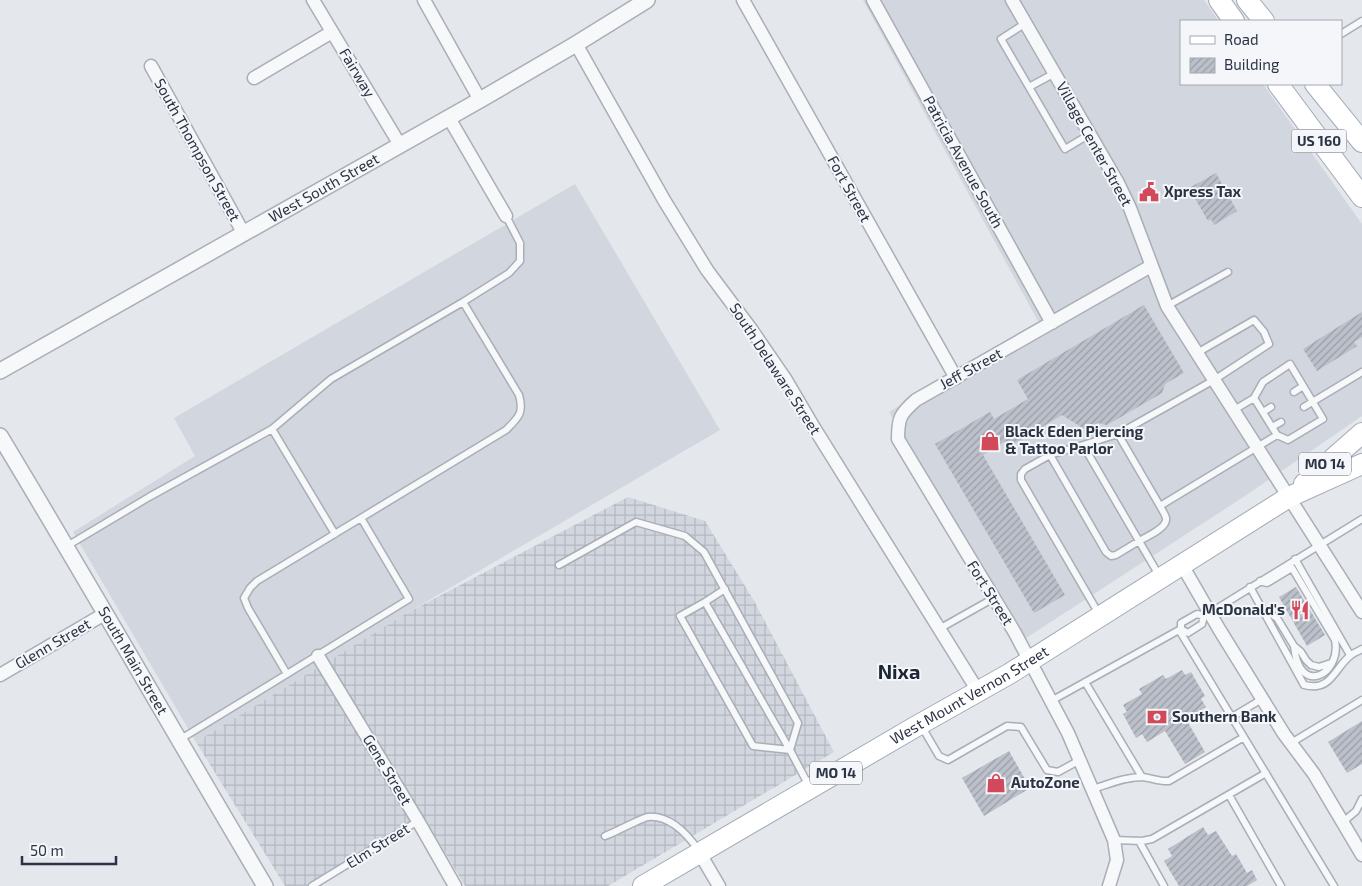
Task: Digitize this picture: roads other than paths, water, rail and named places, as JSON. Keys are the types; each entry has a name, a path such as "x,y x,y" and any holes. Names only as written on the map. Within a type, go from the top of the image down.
{"main road":[{"path":"1219,0 1233,20"},
{"path":"1247,0 1263,20"},
{"name":"US 160","path":"1279,85 1362,197"},
{"name":"US 160","path":"1318,86 1362,142"},
{"name":"West Mount Vernon Street","path":"1289,497 1362,433"},
{"name":"West Mount Vernon Street","path":"643,886 1029,662 1289,497 1362,464"}],"street":[{"name":"Fairway","path":"313,0 400,146"},
{"path":"424,0 480,100"},
{"name":"Fort Street","path":"743,0 956,378"},
{"name":"Patricia Avenue South","path":"873,0 1052,323"},
{"name":"Village Center Street","path":"1012,0 1118,184 1130,208 1167,306 1362,612"},
{"name":"West South Street","path":"0,371 449,118 576,44 640,2"},
{"path":"254,78 332,32"},
{"name":"South Delaware Street","path":"576,44 664,200 707,270 751,328 786,380 978,691"},
{"name":"South Thompson Street","path":"151,66 244,234"},
{"path":"449,118 506,216"},
{"name":"Jeff Street","path":"949,525 898,439 898,422 903,411 916,400 1151,266"},
{"name":"South Main Street","path":"0,436 67,546 178,741 265,886"},
{"name":"Fort Street","path":"949,525 1015,633 1051,701 1093,789 1114,840 1117,856 1116,869 1109,886"},
{"path":"1182,565 1207,614 1291,743 1314,774 1362,855"},
{"name":"Glenn Street","path":"0,675 106,613"},
{"name":"Gene Street","path":"318,656 455,886"},
{"path":"699,852 719,886"}],"lane":[{"path":"1342,33 1362,22"},
{"path":"1026,23 1001,39 1065,149 1090,134"},
{"path":"1029,86 1055,73"},
{"path":"67,546 149,497 272,429 331,379 509,273 520,260 520,243 506,216"},
{"path":"1167,306 1228,272"},
{"path":"288,674 248,608 244,598 250,588 257,581 506,430 521,413 522,405 519,395 462,302"},
{"path":"1101,616 1021,480 1021,474 1025,469 1050,455 1118,434 1214,380 1269,344 1264,332 1254,320 1197,353"},
{"path":"1234,410 1254,398 1263,382 1290,364 1323,419 1288,440 1277,435 1254,398"},
{"path":"1304,407 1362,372"},
{"path":"1294,392 1303,386"},
{"path":"1263,412 1271,407"},
{"path":"1272,427 1281,422"},
{"path":"272,429 335,534"},
{"path":"1050,455 1106,552 1111,556 1116,556 1163,527 1166,522 1166,517 1160,506 1118,434"},
{"path":"1160,506 1277,435"},
{"path":"1083,444 1160,578"},
{"path":"178,741 409,599 361,518"},
{"path":"1180,629 1188,633 1202,624 1207,614 1362,518"},
{"path":"559,565 636,522 686,536 704,552 798,723 790,750"},
{"path":"1295,560 1350,655"},
{"path":"1260,581 1267,583 1292,568 1335,640 1336,647 1335,655 1324,674 1315,678 1306,675 1299,667 1295,658 1294,646"},
{"path":"1250,587 1304,685 1312,687 1332,679 1350,655 1362,649"},
{"path":"725,590 680,616 753,746 790,750"},
{"path":"939,629 994,598"},
{"path":"704,602 810,788"},
{"path":"1262,608 1278,618 1294,646 1311,665 1319,667 1331,663"},
{"path":"1207,614 1197,614 1181,623 1180,629 1334,886"},
{"path":"1051,701 1180,629"},
{"path":"1085,682 1142,777"},
{"path":"1232,717 1262,699"},
{"path":"1291,743 1362,700"},
{"path":"920,724 939,756 948,760 1007,726 1021,727 1048,770 1058,772 1080,760"},
{"path":"1093,789 1123,779 1142,777 1163,782 1169,781 1244,737"},
{"path":"1114,840 1139,841 1152,839 1266,773"},
{"path":"1229,795 1281,886"},
{"path":"1342,822 1356,811 1362,799"},
{"path":"605,836 648,817 664,820 677,826 688,836 699,852"},
{"name":"Elm Street","path":"312,886 418,821"},
{"path":"1139,841 1164,886"}],"place":[{"name":"Xpress Tax","path":"1149,192"},
{"name":"Black Eden Piercing & Tattoo Parlor","path":"990,441"},
{"name":"McDonald's","path":"1300,610"},
{"name":"Southern Bank","path":"1157,717"},
{"name":"AutoZone","path":"996,783"}],"district":[{"name":"Nixa","path":"899,672"}]}
